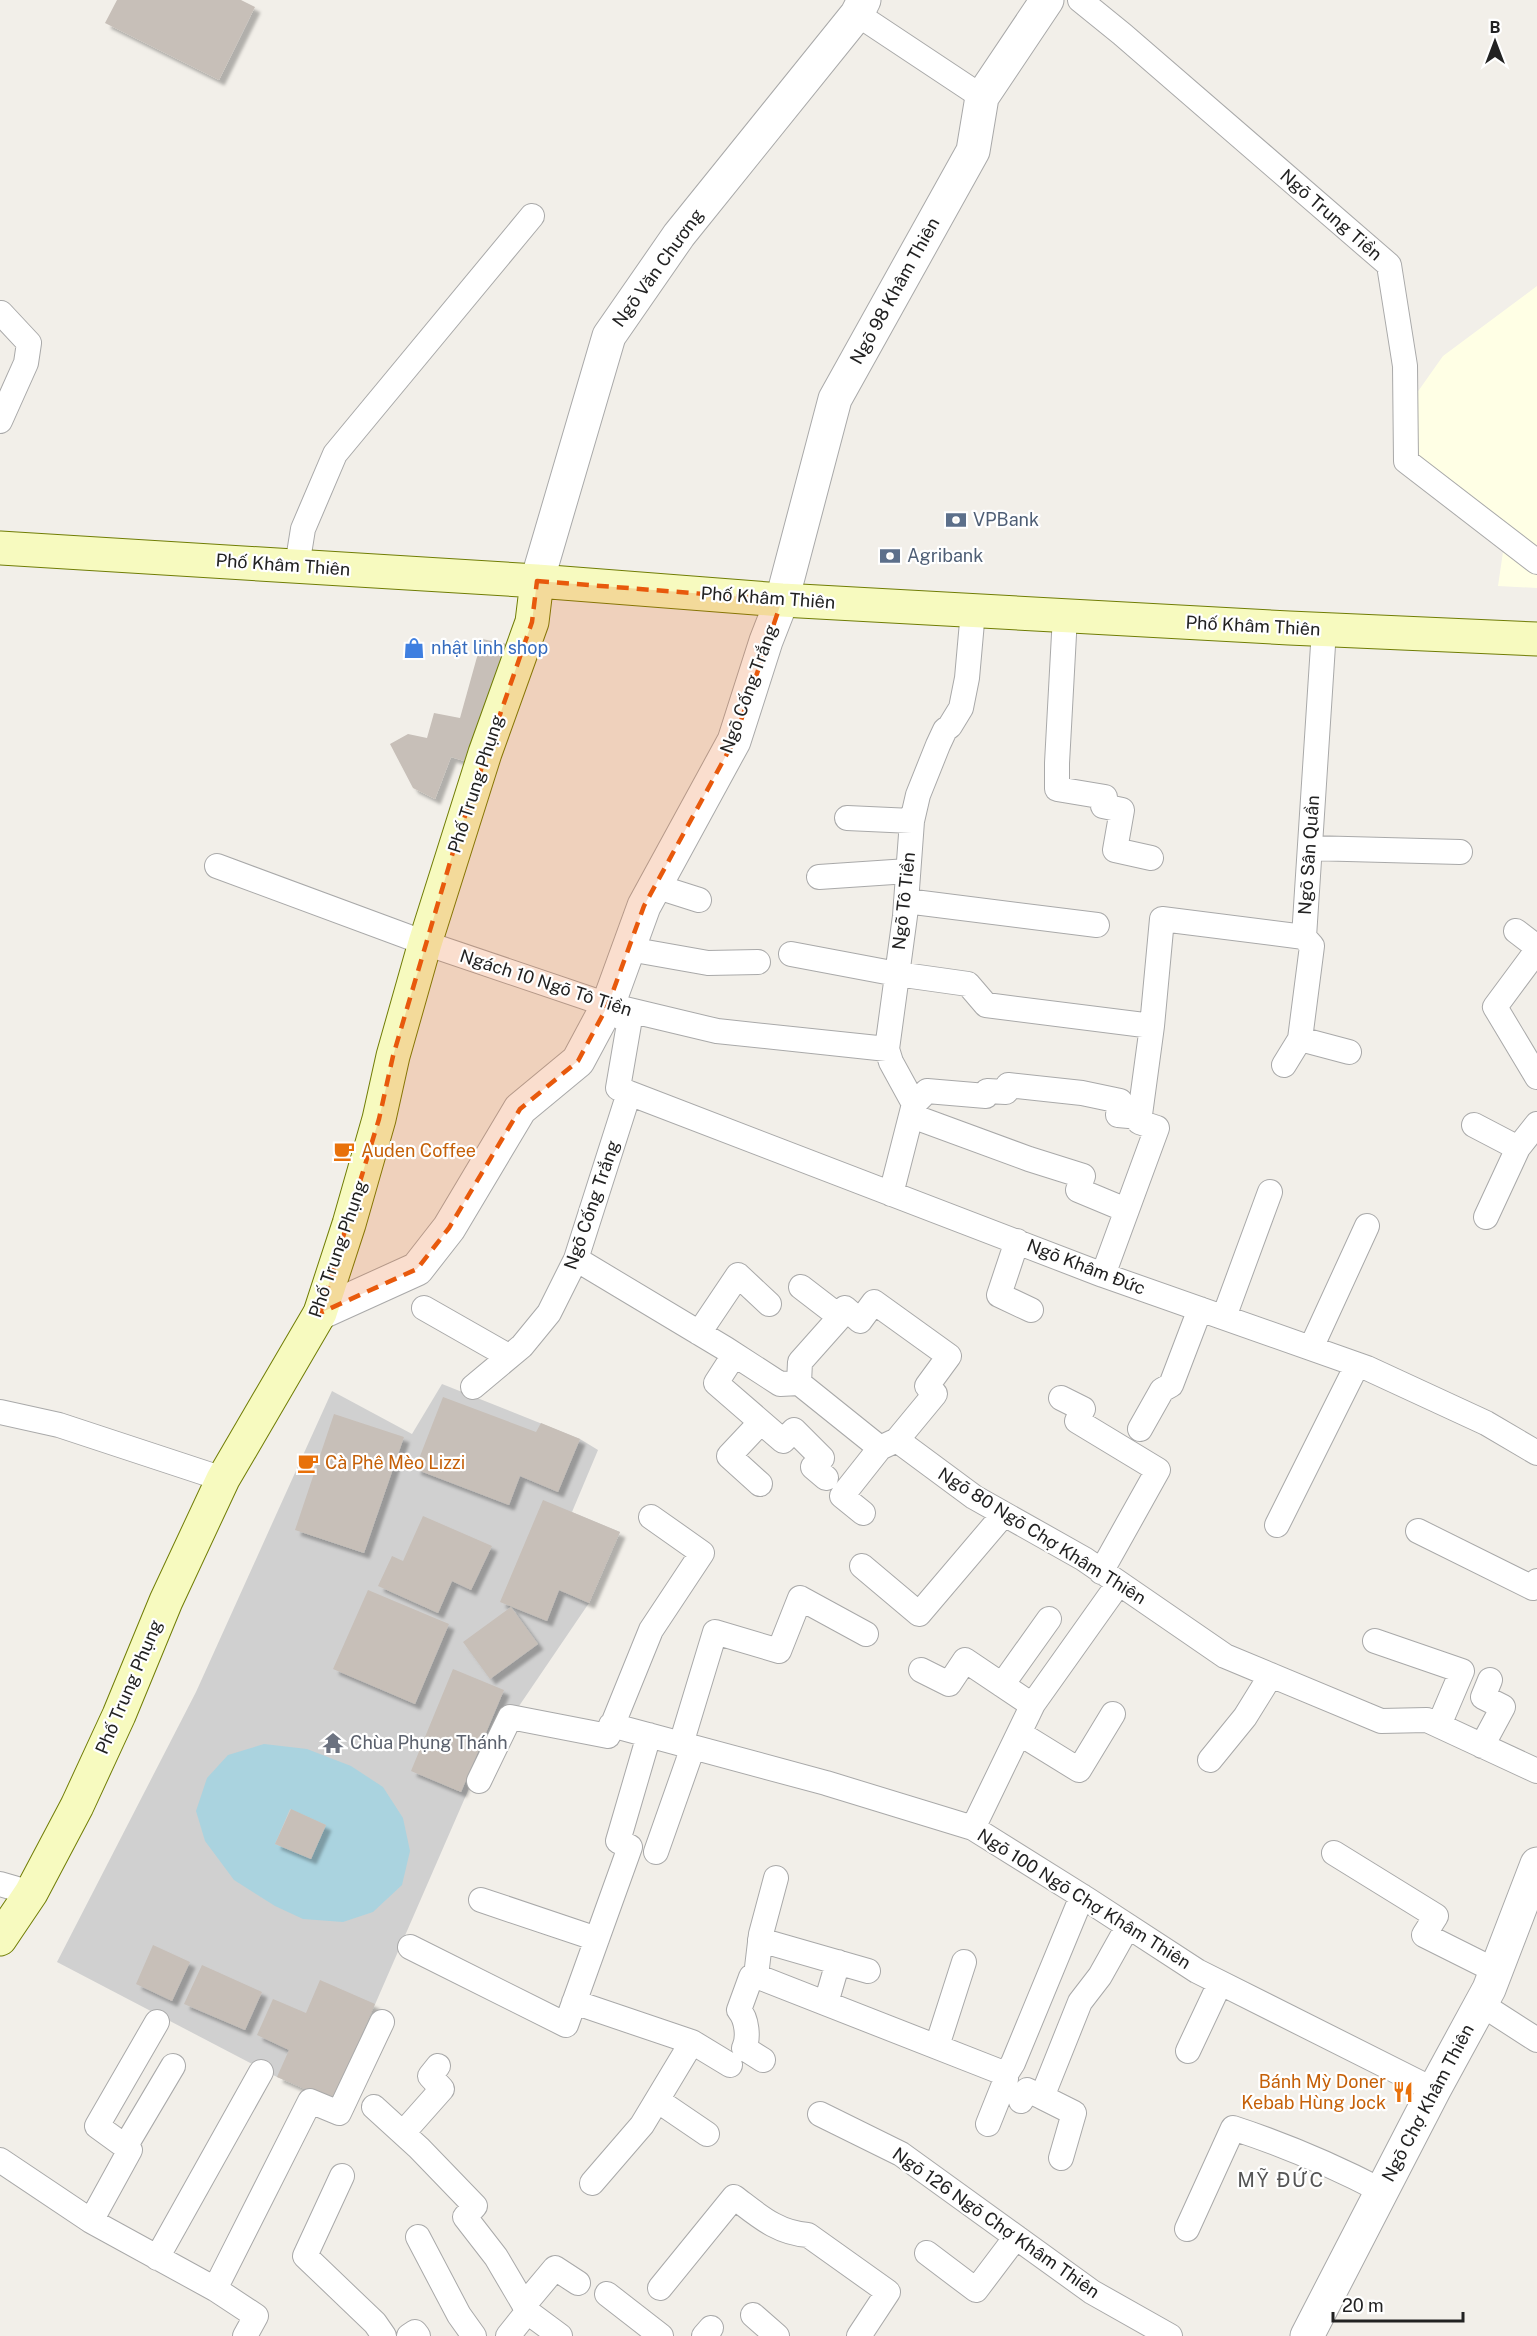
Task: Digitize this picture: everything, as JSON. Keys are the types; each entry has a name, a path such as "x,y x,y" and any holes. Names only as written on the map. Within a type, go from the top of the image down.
{"main road":[{"name":"Phố Khâm Thiên","path":"0,548 537,581 782,600 1324,630 1537,639"},
{"name":"Phố Trung Phụng","path":"0,1939 31,1893 77,1806 110,1735 166,1601 223,1479 320,1313 349,1224 379,1119 393,1056 425,944 485,753 532,622 537,581"}],"street":[{"name":"Ngõ 98 Khâm Thiên","path":"782,600 835,399 973,151 982,97 1047,0"},
{"name":"Ngõ Văn Chương","path":"537,581 609,336 679,235 861,7"},
{"name":"Ngõ Cống Trắng","path":"320,1313 417,1269 449,1228 520,1109 578,1061 608,1005 644,906 734,741 766,641 782,600"},
{"name":"Ngõ Chợ Khâm Thiên","path":"1307,2336 1481,2004 1537,1864"}],"lane":[{"name":"Ngõ Trung Tiền","path":"1080,0 1389,265 1405,366 1406,461 1537,562"},
{"path":"861,7 982,97"},
{"path":"297,566 303,530 335,454 532,216"},
{"path":"0,421 26,363 28,343 1,313"},
{"name":"Ngõ Tô Tiền","path":"887,1049 906,901 912,821 918,795 938,745 945,730 961,708 967,678 973,611"},
{"path":"1065,616 1057,789 1105,797 1103,806 1122,810 1116,850 1151,858"},
{"name":"Ngõ Sân Quần","path":"1152,1026 1162,919 1304,937 1324,630"},
{"path":"847,818 912,821"},
{"path":"1310,848 1460,852"},
{"name":"Ngách 10 Ngõ Tô Tiền","path":"218,866 425,944 608,1005 717,1031 765,1038 887,1049"},
{"path":"819,877 908,871"},
{"path":"655,886 699,900"},
{"path":"906,901 1097,925"},
{"path":"1516,931 1533,944 1536,954 1496,1007 1537,1077"},
{"path":"1284,1065 1300,1039 1312,946 1304,937"},
{"path":"628,949 708,963 758,962"},
{"path":"791,954 897,974 968,984 986,1005 1152,1026 1139,1122 1157,1128 1103,1275"},
{"path":"608,1005 628,1024 618,1088 629,1094"},
{"path":"1300,1039 1349,1052"},
{"path":"887,1049 913,1110 1029,1159 1083,1176 1078,1190 1126,1210"},
{"path":"891,1194 913,1110 927,1091 986,1096 987,1091 1006,1092 1008,1085 1082,1094 1120,1101 1118,1115 1140,1117"},
{"name":"Ngõ Khâm Đức","path":"629,1094 1103,1275 1357,1365 1486,1423 1537,1452"},
{"name":"Ngõ Cống Trắng","path":"473,1387 522,1346 549,1313 576,1259 629,1094"},
{"path":"1486,1217 1518,1148 1537,1124"},
{"path":"1474,1125 1518,1148"},
{"path":"1224,1317 1270,1192"},
{"path":"1311,1348 1367,1226"},
{"path":"1017,1241 999,1295 1031,1310"},
{"name":"Ngõ 80 Ngõ Chợ Khâm Thiên","path":"576,1259 780,1384 799,1383 889,1444 974,1497 1084,1559 1225,1656 1381,1721 1427,1720 1537,1771"},
{"path":"699,1333 738,1275 769,1304"},
{"path":"801,1287 838,1316"},
{"path":"799,1383 800,1362 840,1317 838,1316 845,1308 860,1321 874,1302 949,1356 927,1386 935,1394 842,1496 863,1513"},
{"path":"424,1308 503,1353 507,1358"},
{"path":"1140,1429 1162,1390 1171,1385 1200,1309"},
{"path":"734,1355 716,1383 783,1441 795,1430 822,1458 813,1467 826,1478"},
{"path":"1277,1525 1357,1365"},
{"path":"973,1828 1032,1705 1110,1577 1158,1470 1077,1421 1083,1409 1061,1398"},
{"path":"0,1412 59,1425 223,1479"},
{"path":"760,1484 729,1456 761,1422"},
{"path":"861,1566 919,1614 1004,1514"},
{"path":"479,1781 510,1717 608,1736 651,1630 702,1553 651,1517"},
{"path":"1418,1531 1533,1588 1537,1581"},
{"path":"656,1852 687,1745 715,1632 779,1651 800,1598 866,1634"},
{"path":"1002,1685 1049,1619"},
{"path":"1375,1641 1462,1671 1438,1725"},
{"path":"921,1670 949,1684 965,1660 1032,1705"},
{"path":"1210,1760 1245,1717 1271,1675"},
{"path":"1482,1746 1503,1707 1483,1697 1490,1680"},
{"path":"1019,1733 1079,1770 1113,1714"},
{"name":"Ngõ 100 Ngõ Chợ Khâm Thiên","path":"611,1725 826,1783 973,1828 1197,1971 1434,2090"},
{"path":"410,1947 566,2025 630,1846 618,1841 649,1736"},
{"path":"1334,1853 1436,1916 1424,1935 1496,1971"},
{"path":"756,1976 760,1940 776,1878"},
{"path":"0,1884 31,1893"},
{"path":"988,2124 1006,2074 1013,2063 1082,1896"},
{"path":"481,1900 597,1939"},
{"path":"1061,2158 1074,2113 1032,2099 1080,2002 1100,1976 1128,1926"},
{"path":"760,1940 868,1971"},
{"path":"826,2003 838,1962"},
{"path":"937,2046 964,1962"},
{"path":"763,2060 744,2048 747,2042 745,2020 739,2010 751,1977 756,1976 1006,2074"},
{"path":"1188,2051 1220,1983"},
{"path":"574,2002 692,2042 730,2065"},
{"path":"1481,2004 1537,2040"},
{"path":"92,2221 130,2150 97,2126 156,2022"},
{"path":"215,2289 310,2101 339,2113 382,2022"},
{"path":"592,2183 642,2125 692,2042"},
{"path":"125,2146 173,2066"},
{"path":"403,2133 442,2089 430,2076 438,2067"},
{"path":"157,2258 261,2072"},
{"path":"657,2100 707,2134"},
{"path":"374,2107 476,2206 465,2217 496,2257 526,2308 560,2336"},
{"name":"Ngõ 126 Ngõ Chợ Khâm Thiên","path":"820,2114 902,2154 1092,2292 1170,2336"},
{"path":"1187,2229 1233,2128 1283,2145 1382,2191"},
{"path":"0,2160 92,2221 215,2289 256,2316 245,2336"},
{"path":"342,2176 305,2256 375,2323 384,2336"},
{"path":"660,2288 734,2197 771,2225 793,2234 808,2235 888,2292 859,2336"},
{"path":"418,2237 459,2315 474,2336"},
{"path":"927,2253 976,2290 1016,2237"},
{"path":"508,2336 555,2268 578,2283"},
{"path":"607,2294 661,2336"},
{"path":"753,2315 777,2336"},
{"path":"409,2336 415,2332 418,2336"}],"highlighted area":[{"path":"537,581 782,600 734,741 644,906 608,1005 578,1061 520,1109 449,1228 417,1269 320,1313 379,1119 393,1056 456,842 532,622"}],"shaded area":[{"path":"1537,286 1537,588 1498,586 1504,545 1411,458 1414,397 1443,356"},
{"name":"Chùa Phụng Thánh","path":"442,1384 580,1439 598,1450 572,1512 620,1532 589,1603 474,1777 333,2101 277,2077 57,1962 196,1692 332,1391 412,1434"}],"water":[{"path":"264,1744 307,1749 351,1766 383,1787 403,1818 410,1851 402,1885 373,1912 343,1922 303,1919 275,1906 234,1880 205,1841 196,1811 207,1778 228,1755","holes":["290,1809 326,1825 311,1859 275,1844"]}],"building":[{"path":"117,0 241,0 255,7 219,80 105,23"},
{"path":"482,639 507,644 471,763 451,757 435,799 413,788 390,744 408,734 427,738 434,713 460,718"},
{"path":"443,1397 536,1432 541,1423 580,1439 558,1492 520,1476 509,1505 415,1469"},
{"path":"334,1414 404,1437 364,1553 295,1530"},
{"path":"543,1500 620,1532 589,1603 559,1590 547,1621 500,1602"},
{"path":"423,1516 492,1546 471,1590 452,1581 438,1613 378,1586 392,1556 403,1561"},
{"path":"368,1590 449,1624 415,1704 333,1669"},
{"path":"511,1607 538,1644 490,1679 463,1642"},
{"path":"453,1669 504,1690 461,1792 411,1771"},
{"path":"291,1809 326,1825 311,1859 275,1844"},
{"path":"153,1945 190,1962 172,2001 136,1984"},
{"path":"202,1965 262,1992 245,2030 184,2004"},
{"path":"320,1980 375,2004 333,2101 277,2077 289,2050 257,2035 273,1999 306,2013"}],"place":[{"name":"VPBank","path":"956,520"},
{"name":"Agribank","path":"890,556"},
{"name":"nhật linh shop","path":"414,648"},
{"name":"Auden Coffee","path":"344,1151"},
{"name":"Cà Phê Mèo Lizzi","path":"308,1463"},
{"name":"Chùa Phụng Thánh","path":"333,1743"},
{"name":"Bánh Mỳ Doner Kebab Hùng Jock","path":"1403,2092"}],"district":[{"name":"MỸ ĐỨC","path":"1281,2180"}]}
